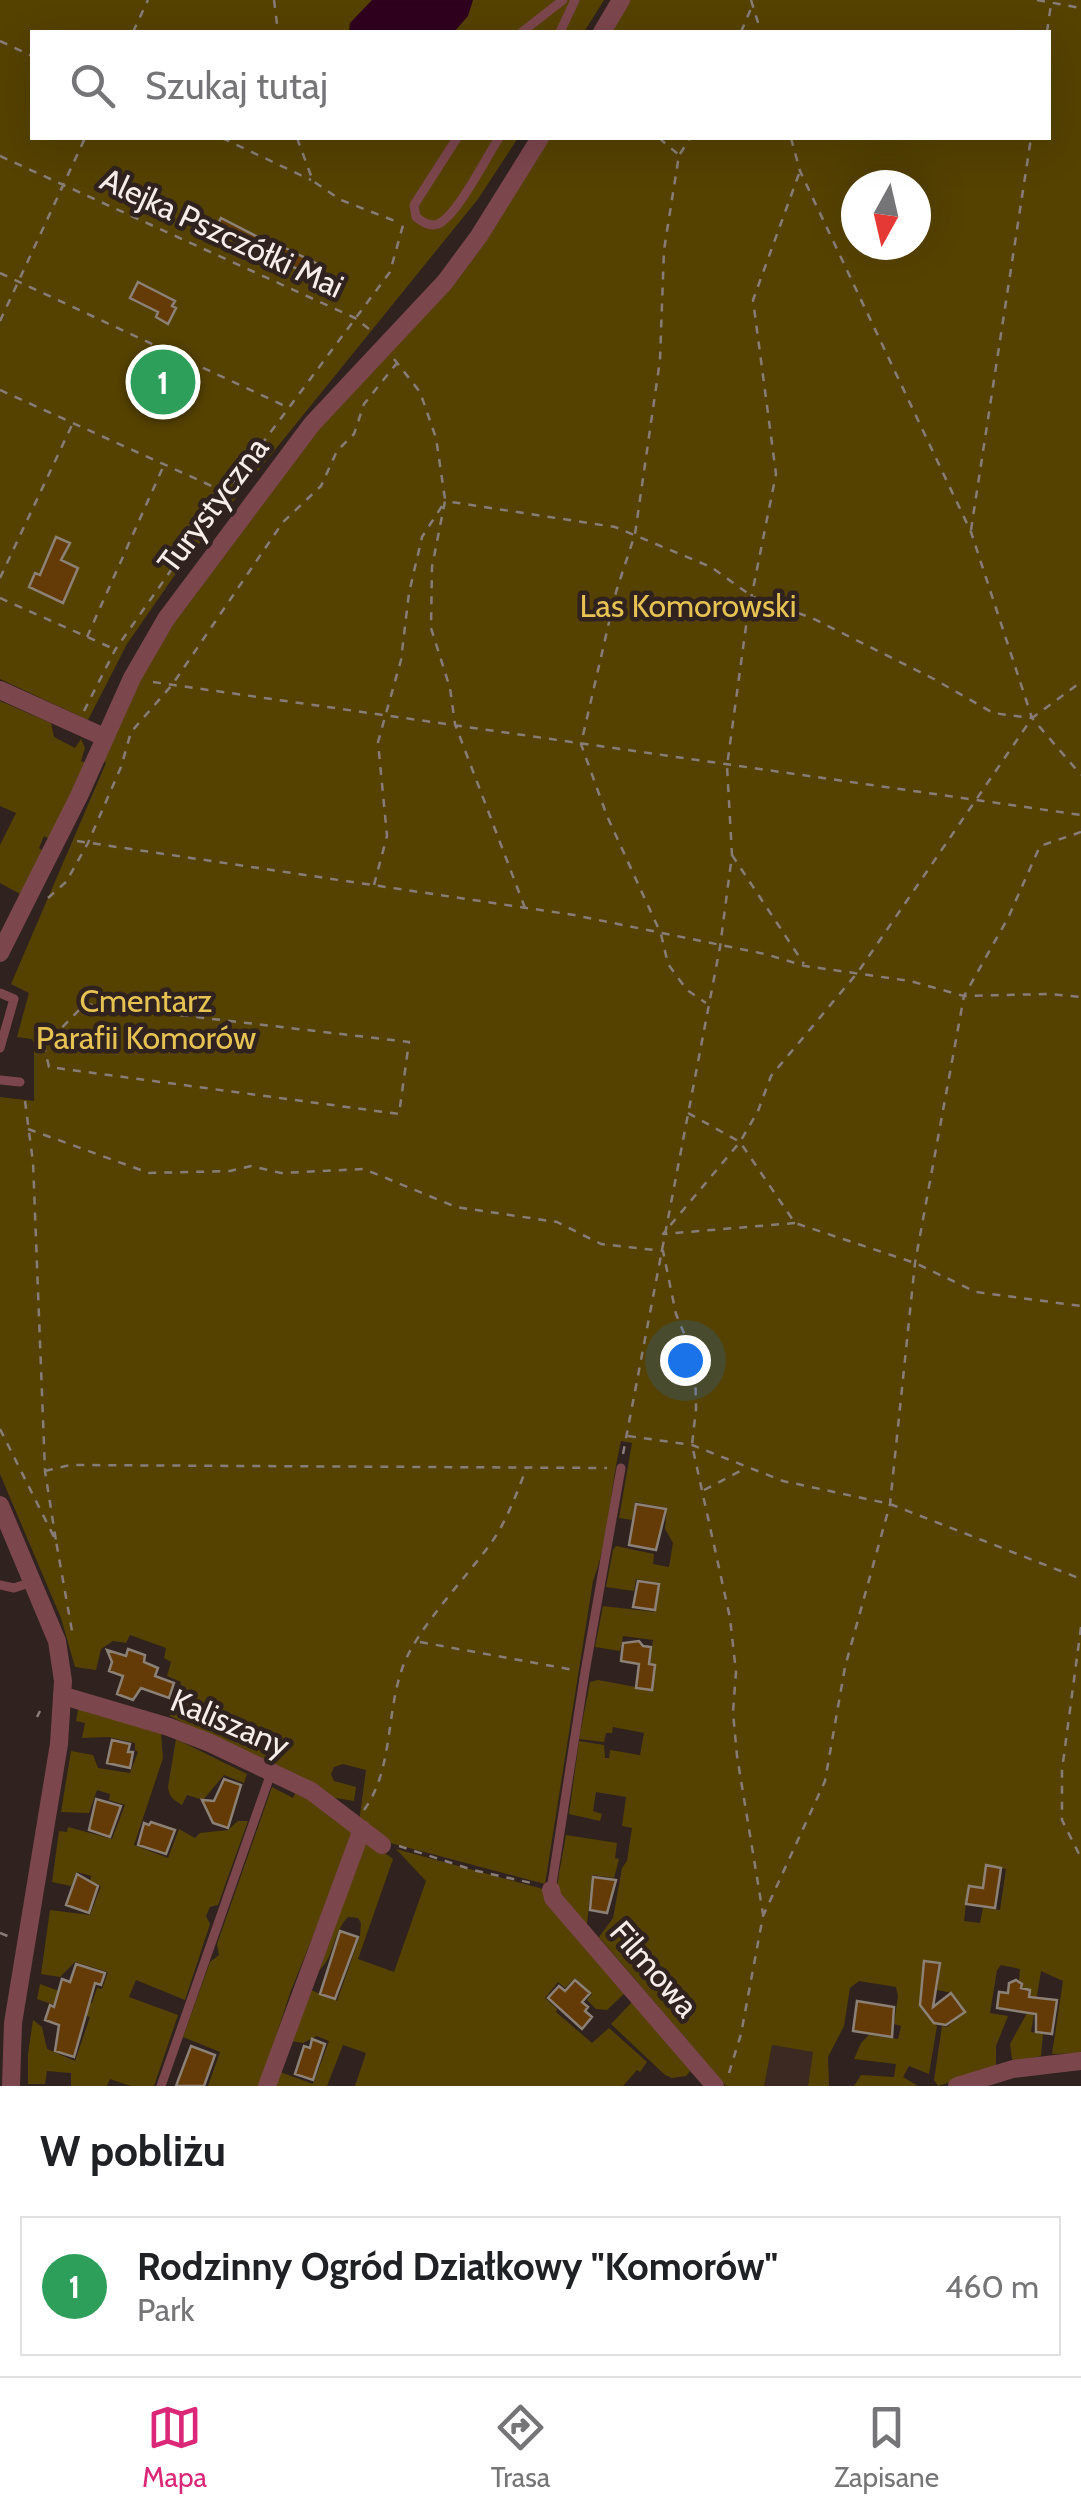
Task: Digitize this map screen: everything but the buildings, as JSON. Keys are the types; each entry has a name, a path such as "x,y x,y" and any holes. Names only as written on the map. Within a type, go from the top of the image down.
{"street":[{"path":"603,30 621,0"},
{"name":"Turystyczna","path":"0,952 79,796 132,678 166,619 312,424 418,314 469,250 539,140"},
{"path":"0,690 104,737"},
{"path":"0,1505 59,1648 64,1696 54,1780 14,2011 11,2086"},
{"name":"Kaliszany","path":"64,1696 189,1734 272,1772 311,1791 382,1845"},
{"path":"267,2086 358,1827"},
{"name":"Filmowa","path":"551,1890 553,1898 717,2086"},
{"path":"958,2086 1014,2069 1081,2060"}],"lane":[{"path":"524,30 562,0"},
{"path":"561,30 576,0"},
{"path":"456,140 414,205 416,217 429,225 438,224 452,212 497,140"},
{"path":"0,994 14,999 1,1052"},
{"path":"0,1080 20,1082"},
{"path":"551,1890 621,1468"},
{"path":"0,1584 14,1588 32,1582"},
{"path":"161,2086 272,1772"}],"path":[{"path":"134,30 148,0"},
{"path":"274,0 278,30"},
{"path":"1036,0 1081,8"},
{"path":"742,30 752,2"},
{"path":"752,2 760,30"},
{"path":"1047,30 1052,3"},
{"path":"0,40 30,55"},
{"path":"0,321 84,140"},
{"path":"84,712 115,650 226,492 390,272 401,224 341,200 313,181 226,140"},
{"path":"298,140 313,181"},
{"path":"661,140 679,155"},
{"path":"689,140 679,155 664,250 660,360 636,534 616,592 581,744 607,816 662,934 668,964 687,990 709,1005"},
{"path":"791,140 800,171 971,532 1032,718 1081,775"},
{"path":"971,532 1031,140"},
{"name":"Alejka Pszczółki Mai","path":"0,156 370,328"},
{"path":"45,1471 70,1465 621,1468 720,947 732,855 726,766 776,474 753,300 800,171"},
{"path":"0,274 289,408"},
{"path":"386,346 420,392 436,438 445,501 432,567 431,628 450,688 455,724 525,908"},
{"path":"42,901 66,882 88,843 131,732 172,685 283,522 321,486 337,451 354,434 364,404 397,363"},
{"path":"0,390 226,492"},
{"path":"0,578 73,423"},
{"path":"87,636 164,464"},
{"path":"445,501 616,526 712,567 753,596 812,618 993,713 1032,718"},
{"path":"374,886 386,836 378,742 402,660 422,538 445,501"},
{"path":"0,598 115,650"},
{"path":"132,678 1081,815"},
{"path":"663,1234 740,1142 758,1111 771,1076 858,972 1032,718 1081,682"},
{"path":"717,2086 730,2070 740,2034 763,1916 825,1781 845,1668 890,1504 916,1263 964,996 1008,918 1040,846 1081,832"},
{"path":"73,840 525,908 766,954 805,966 910,981 964,996 1048,994 1081,998"},
{"path":"732,855 805,966"},
{"path":"85,1004 409,1042 399,1114 48,1067 44,1046 85,1004"},
{"path":"34,1045 44,1046"},
{"path":"25,1101 33,1162 45,1471 72,1637"},
{"path":"688,1113 740,1142 795,1224"},
{"path":"28,1129 149,1173 230,1171 251,1166 281,1173 364,1169 456,1207 557,1222 600,1244 663,1251"},
{"path":"663,1234 795,1224 916,1263 976,1292 1081,1306"},
{"path":"663,1251 676,1314 695,1360 692,1446 730,1618 736,1672 733,1712 737,1756 763,1916"},
{"path":"0,1429 56,1541"},
{"path":"626,1436 692,1446 783,1480 890,1504 1081,1579"},
{"path":"358,1827 374,1797 403,1666 466,1572 492,1541 528,1466"},
{"path":"702,1490 747,1467"},
{"path":"1081,1627 1062,1770 1062,1820 1081,1858"},
{"path":"418,1642 585,1672"},
{"path":"37,1717 40,1711"},
{"path":"382,1845 438,1856 473,1870 551,1890"}],"shaded area":[{"path":"372,0 473,0 468,16 456,30 349,30 350,23"},
{"path":"772,2045 813,2052 808,2086 764,2086"}],"green space":[{"path":"0,0 604,0 585,30 30,30 30,140 517,140 478,199 181,566 127,644 88,720 0,679"},
{"name":"Las Komorowski","path":"628,0 1081,0 1081,2053 1052,2054 1063,1981 1041,1971 1031,2032 1043,2034 1041,2056 1016,2062 1012,2059 1010,2044 1027,2013 1031,1989 1023,1988 1020,1969 1001,1965 990,2013 1008,2016 996,2046 996,2067 938,2086 934,2080 942,2026 947,2027 965,2012 952,1993 937,1990 941,1962 924,1960 919,2006 937,2026 929,2074 909,2066 903,2077 918,2086 854,2086 861,2075 894,2077 896,2064 854,2059 869,2035 898,2039 901,2026 894,2024 896,1987 859,1981 850,1988 844,2026 828,2057 829,2086 808,2086 813,2052 772,2045 764,2086 726,2086 599,1937 613,1918 632,1828 622,1826 626,1797 596,1792 593,1811 602,1814 600,1821 569,1814 579,1741 604,1745 605,1758 609,1758 610,1750 640,1755 644,1733 613,1727 604,1742 579,1739 590,1682 598,1680 652,1690 653,1640 623,1636 620,1651 595,1647 603,1606 655,1612 660,1583 636,1579 634,1591 606,1587 616,1546 654,1554 653,1564 669,1567 673,1543 665,1529 667,1508 635,1502 632,1520 619,1518 632,1443 621,1441 603,1547 593,1581 545,1884 383,1841 359,1822 366,1770 343,1764 334,1767 334,1781 356,1787 354,1801 330,1797 170,1716 181,1682 167,1676 171,1662 164,1658 166,1648 130,1635 126,1643 113,1641 101,1649 96,1670 75,1667 61,1618 0,1474 0,1097 34,1101 34,1043 32,1039 17,1037 29,993 11,984 106,763 102,760 122,713 171,623 325,416 371,372 545,140 1051,140 1051,30 610,30","holes":["985,1865 1006,1869 1000,1910 983,1908 980,1923 964,1921 968,1885 999,1889 1001,1878 984,1875"]},
{"path":"0,701 51,723 54,737 75,748 81,739 85,748 81,761 86,763 51,840 44,836 39,848 44,852 20,894 0,883 0,845 16,813 0,806"},
{"path":"79,1704 161,1733 163,1758 134,1845 168,1858 179,1829 195,1838 200,1833 228,1830 238,1821 248,1821 218,1905 210,1907 206,1916 210,1924 185,2000 136,1980 129,1997 178,2015 154,2086 131,2086 110,2079 107,2086 71,2086 71,2073 47,2071 45,2084 28,2084 33,2020 42,2027 47,2049 75,2061 90,2017 37,1999 40,1984 92,2003 108,1972 75,1962 60,1977 41,1974 50,1910 90,1915 101,1886 90,1882 91,1876 77,1872 71,1886 52,1882 59,1831 67,1832 68,1827 112,1839 125,1805 109,1800 110,1794 97,1790 89,1813 61,1812 71,1751 93,1755 98,1768 130,1773 138,1752 135,1743 108,1737 82,1738 85,1723 76,1721"},
{"path":"176,1739 247,1774 244,1783 224,1775 203,1800 187,1795 182,1805 171,1796 168,1787"},
{"path":"272,1787 293,1798 297,1789 356,1830 290,1993 260,2086 208,2086 220,2052 183,2037 210,1962 219,1955 217,1944"},
{"path":"566,1835 617,1843 615,1858 619,1859 614,1878 592,1875 587,1924 556,1891"},
{"path":"362,1836 393,1859 358,1959 394,1972 426,1881 396,1849 543,1889 544,1899 626,1992 607,2010 596,2009 587,2000 592,1994 575,1978 565,1988 558,1982 545,1998 592,2043 609,2028 647,2062 640,2072 637,2070 623,2086 355,2086 366,2053 343,2045 327,2086 275,2086 280,2072 313,2084 329,2041 317,2036 303,2043 290,2041 311,1990 337,2001 360,1936 358,1918 348,1917 317,1972"},
{"path":"632,2002 692,2069 686,2076 665,2075 611,2024"}],"place":[{"name":"Rodzinny Ogród Działkowy \"Komorów\"","path":"163,382"}],"park label":[{"name":"Cmentarz Parafii Komorów","path":"146,1020"}]}
